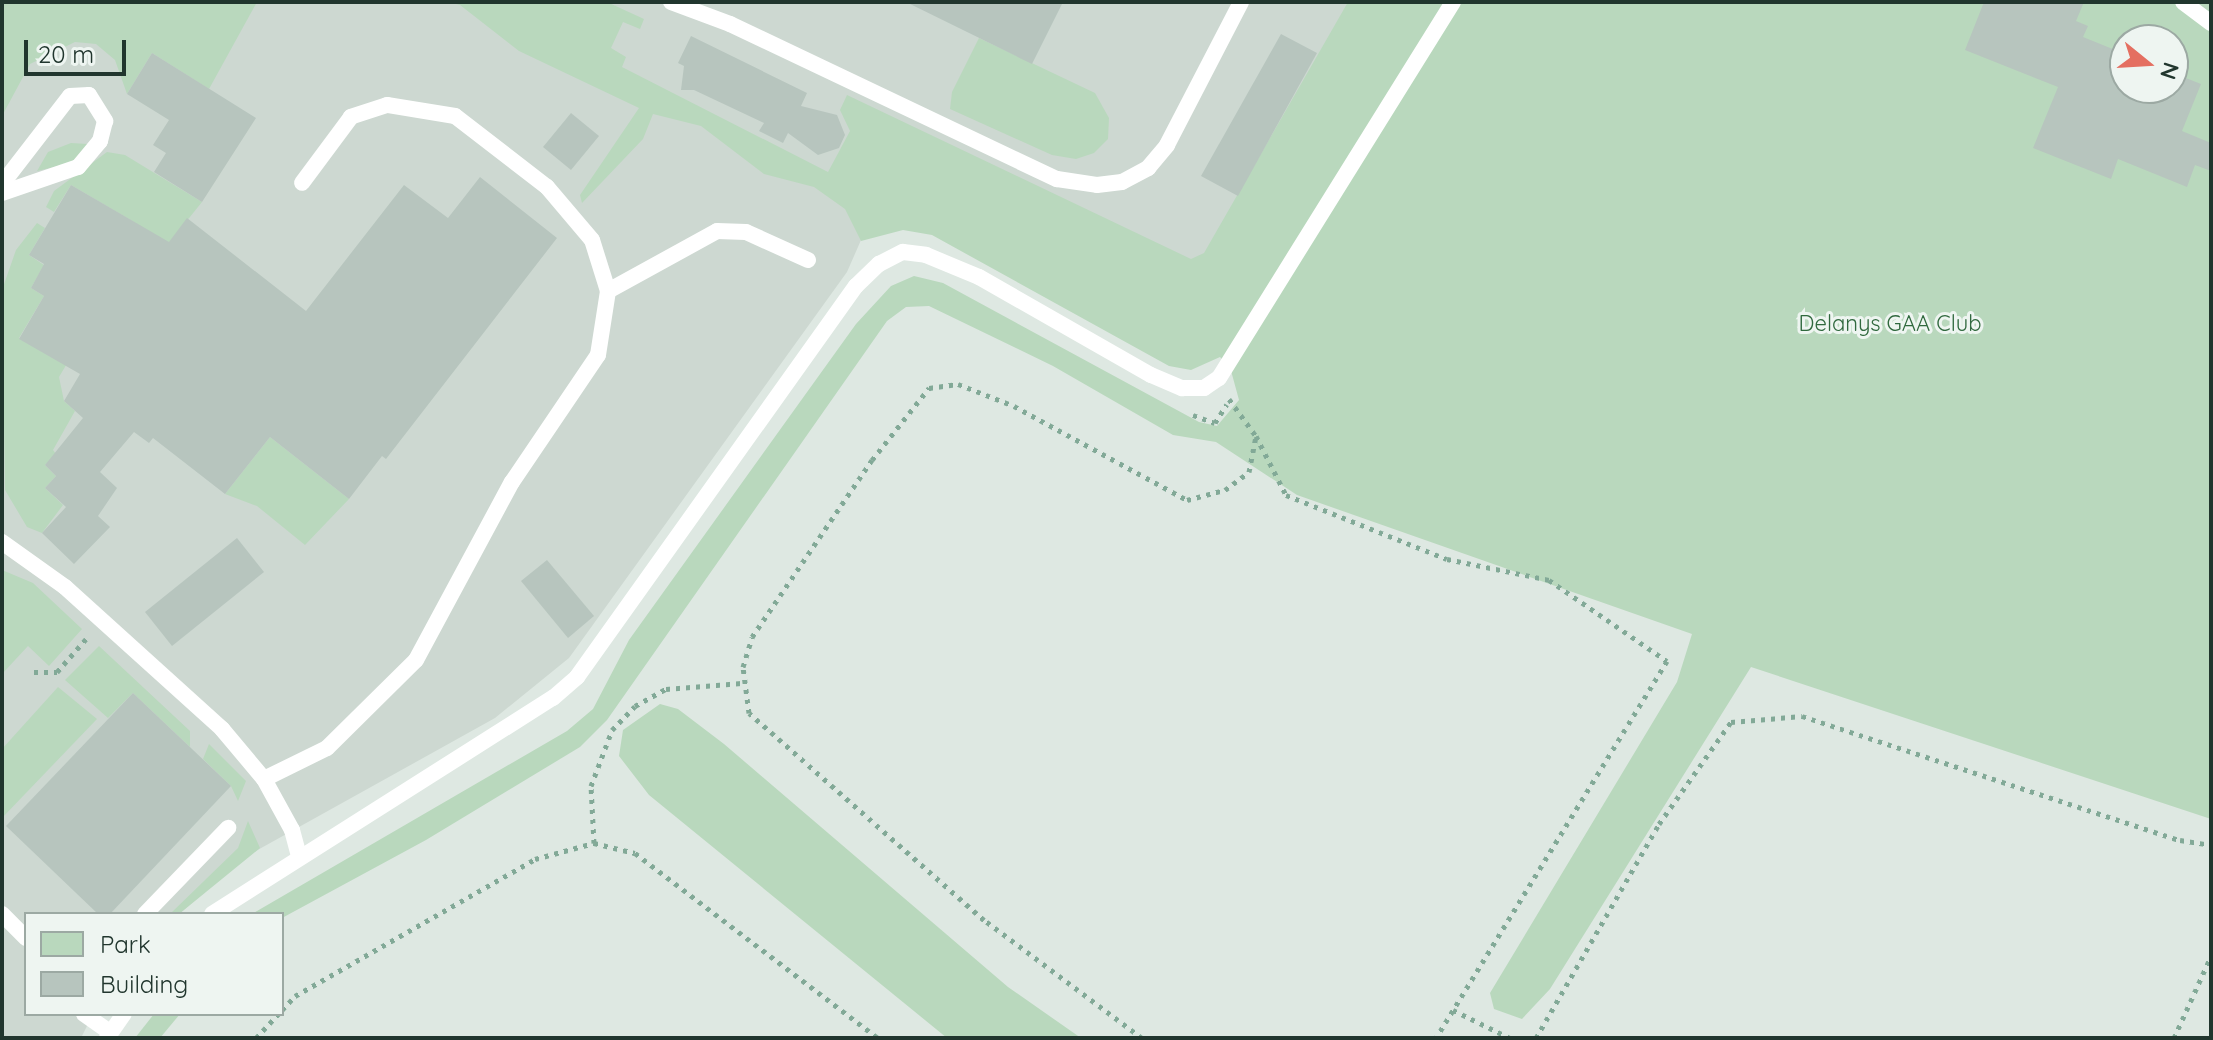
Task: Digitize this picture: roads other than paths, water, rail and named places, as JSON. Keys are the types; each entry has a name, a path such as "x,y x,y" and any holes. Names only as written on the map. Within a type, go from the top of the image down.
{"lane":[{"path":"671,2 730,24 1057,179 1097,185 1122,182 1157,156 1241,2"},
{"path":"215,912 553,698 577,677 856,286 879,264 903,252 926,255 979,277 1151,375 1182,388 1204,388 1219,378 1453,2"},
{"path":"2183,2 2211,23"},
{"path":"2,184 70,96 89,95 105,121 100,141 78,167 2,193"},
{"path":"264,779 327,748 416,660 512,482 598,355 608,291 592,240 547,187 455,116 387,105 351,117 302,183"},
{"path":"608,291 717,231 746,232 808,260"},
{"path":"2,542 102,620 222,729 264,779 292,830 299,856"},
{"path":"147,912 228,828"},
{"path":"2,914 24,936"},
{"path":"86,1016 108,1035 122,1016"}],"park label":[{"name":"Delanys GAA Club","path":"1890,324"}]}
